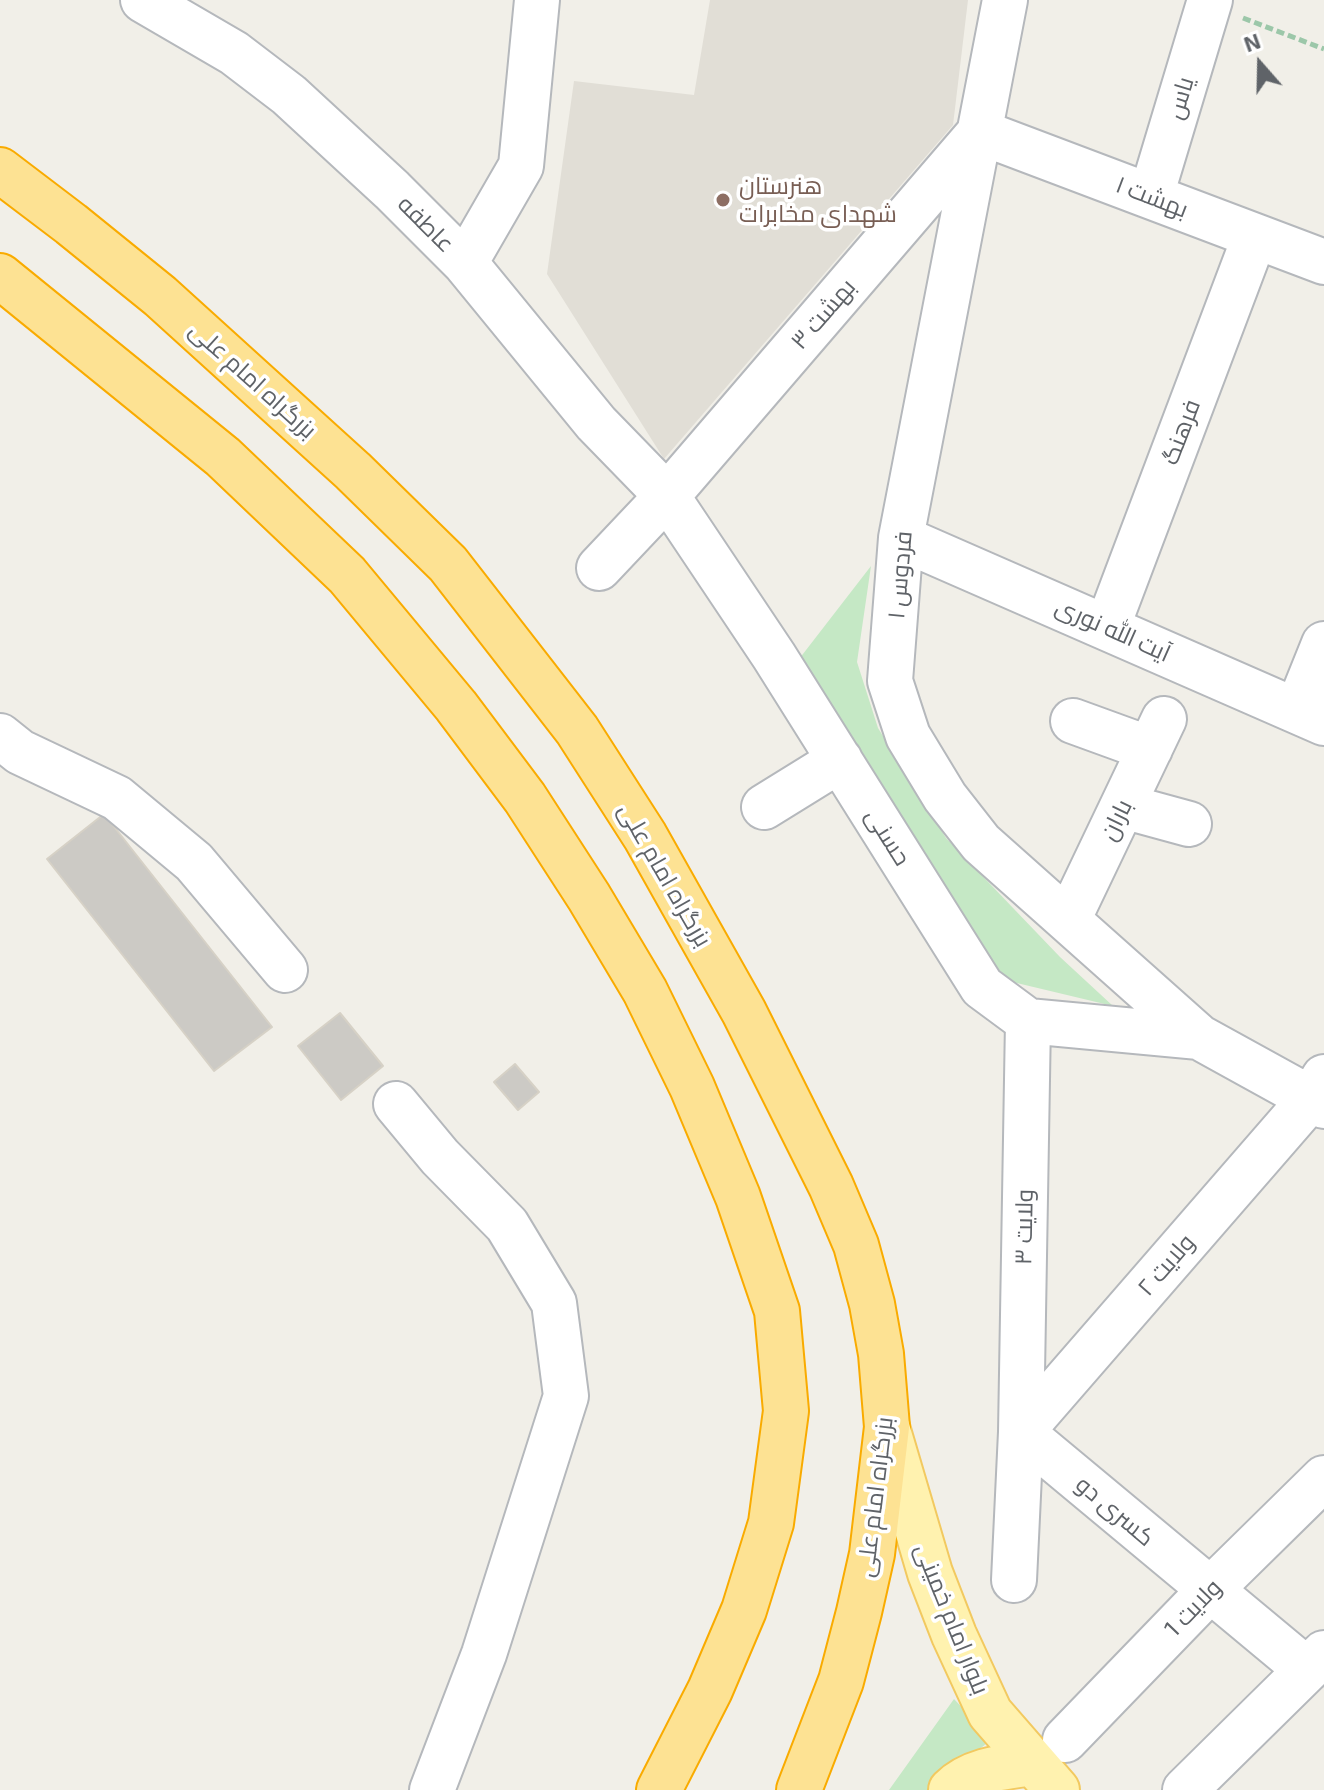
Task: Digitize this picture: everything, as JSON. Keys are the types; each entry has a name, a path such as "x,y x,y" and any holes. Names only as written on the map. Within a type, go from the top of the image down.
{"highway":[{"name":"بزرگراه امام علی","path":"0,170 160,296 353,471 448,564 577,730 645,836 744,1012 831,1186 856,1245 872,1304 881,1354 887,1427 872,1554 859,1612 841,1681 799,1790"},
{"path":"0,276 223,457 347,575 456,706 525,798 645,991 692,1087 738,1197 777,1311 786,1411 771,1523 744,1610 710,1690 659,1790"}],"main road":[{"name":"بلوار امام خمینی","path":"887,1427 930,1573 990,1713 1051,1764"},
{"path":"951,1790 959,1782 987,1771 1051,1764"}],"street":[{"name":"عاطفه","path":"143,0 234,53 289,95 392,190 465,263 596,423 667,496"},
{"path":"465,263 521,166 537,0"},
{"name":"فردوس ۱","path":"1005,0 901,538 890,681 908,736 945,797 981,843 1199,1037"},
{"name":"یاس","path":"1151,196 1209,2"},
{"name":"بهشت ۱","path":"980,132 1324,262"},
{"name":"بهشت ۳","path":"599,568 667,496 980,132"},
{"name":"فرهنگ","path":"1107,628 1255,236"},
{"name":"حسنی","path":"667,496 774,656 982,987 1028,1021"},
{"name":"آیت الله نوری","path":"901,538 1310,717"},
{"path":"1310,717 1324,644"},
{"name":"باران","path":"1068,920 1157,734 1073,721"},
{"path":"0,736 20,752 117,798 194,862 285,970"},
{"path":"764,807 840,760"},
{"path":"1123,806 1189,824"},
{"path":"1028,1021 1199,1037 1320,1093"},
{"name":"ولایت ۳","path":"1014,1580 1021,1432 1028,1021"},
{"name":"ولایت ۲","path":"1021,1432 1320,1093"},
{"path":"396,1104 440,1157 507,1225 554,1303 566,1396 484,1654 432,1790"},
{"name":"کسری دو","path":"1021,1432 1210,1590 1315,1662"},
{"name":"ولایت 1","path":"1051,1764 1210,1590 1324,1478"},
{"path":"1185,1790 1315,1662"}],"path":[{"path":"1209,2 1324,49"}],"shaded area":[{"name":"هنرستان شهدای مخابرات","path":"710,0 968,0 953,125 664,459 547,274 574,81 694,95"}],"green space":[{"path":"871,566 857,662 878,728 946,838 1060,957 1113,1006 1000,979 796,663"},
{"path":"954,1699 992,1739 929,1790 889,1790"}],"building":[{"path":"104,814 272,1027 214,1071 47,859"},
{"path":"340,1013 383,1066 341,1100 298,1046"},
{"path":"515,1064 539,1092 518,1110 494,1082"}],"place":[{"name":"هنرستان شهدای مخابرات","path":"723,200"}]}
